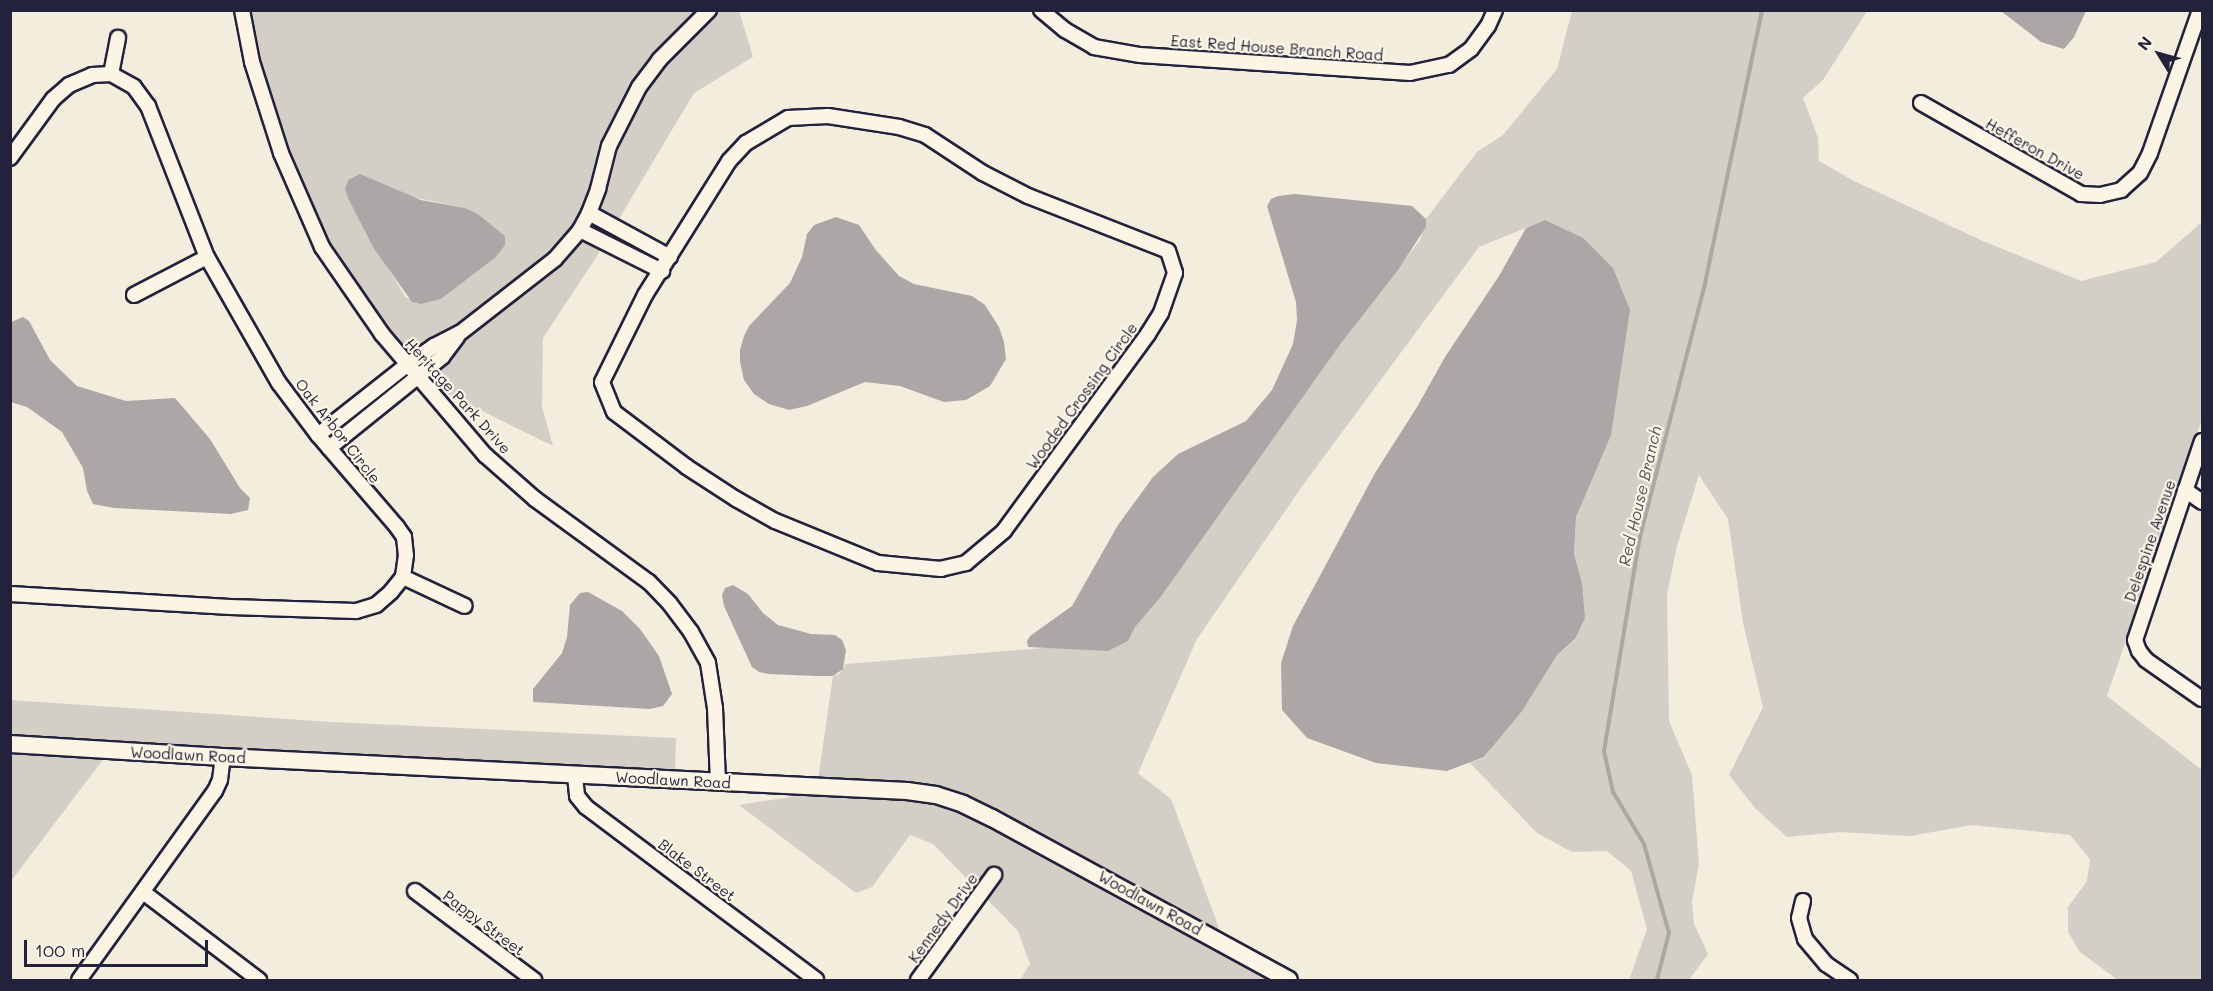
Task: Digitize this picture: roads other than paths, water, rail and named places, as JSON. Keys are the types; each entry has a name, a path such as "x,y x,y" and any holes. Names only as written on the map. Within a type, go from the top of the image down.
{"street":[{"name":"Heritage Park Drive","path":"242,10 252,62 281,153 322,247 382,334 485,455 535,499 649,582 670,604 691,632 708,663 715,708 718,782"},
{"path":"318,435 407,365 434,346 460,333 555,260 580,230 589,213 609,146 639,87 659,60 708,10"},
{"name":"East Red House Branch Road","path":"1041,10 1065,30 1094,47 1140,55 1410,73 1449,65 1471,49 1488,26 1495,10"},
{"name":"Hefferon Drive","path":"1921,103 2080,194 2100,195 2121,190 2140,173 2150,153 2200,10"},
{"path":"10,158 53,99 69,85 92,75 111,74 118,38"},
{"name":"Oak Arbor Circle","path":"111,74 134,87 148,106 207,257 279,383 318,435 404,537 406,555 403,577"},
{"name":"Wooded Crossing Circle","path":"828,116 899,127 925,135 983,173 1029,196 1168,251 1175,273 1161,313 1148,334 1004,531 966,563 941,569 878,563 776,521 736,499 697,473 614,412 602,382 645,295 670,257 729,161 746,143 788,118 828,116"},
{"path":"589,213 670,257"},
{"path":"580,230 662,271"},
{"path":"134,295 207,257"},
{"path":"329,448 442,357 460,333"},
{"name":"Delespine Avenue","path":"2202,441 2136,633 2139,651 2146,660 2202,699"},
{"path":"2186,490 2202,502"},
{"path":"10,594 230,607 356,611 376,605 403,577 465,606"},
{"name":"Woodlawn Road","path":"10,744 575,776 907,790 936,795 963,804 1289,981"},
{"path":"80,981 215,791 220,780 223,757"},
{"name":"Blake Street","path":"575,776 577,796 586,807 816,981"},
{"name":"Kennedy Drive","path":"918,981 994,875"},
{"name":"Pappy Street","path":"415,891 534,981"},
{"path":"143,892 259,981"},
{"path":"1803,901 1799,918 1805,939 1826,964 1850,981"}],"waterway":[{"name":"Red House Branch","path":"1657,980 1669,933 1644,844 1613,792 1604,751 1640,537 1704,288 1762,10"}]}
